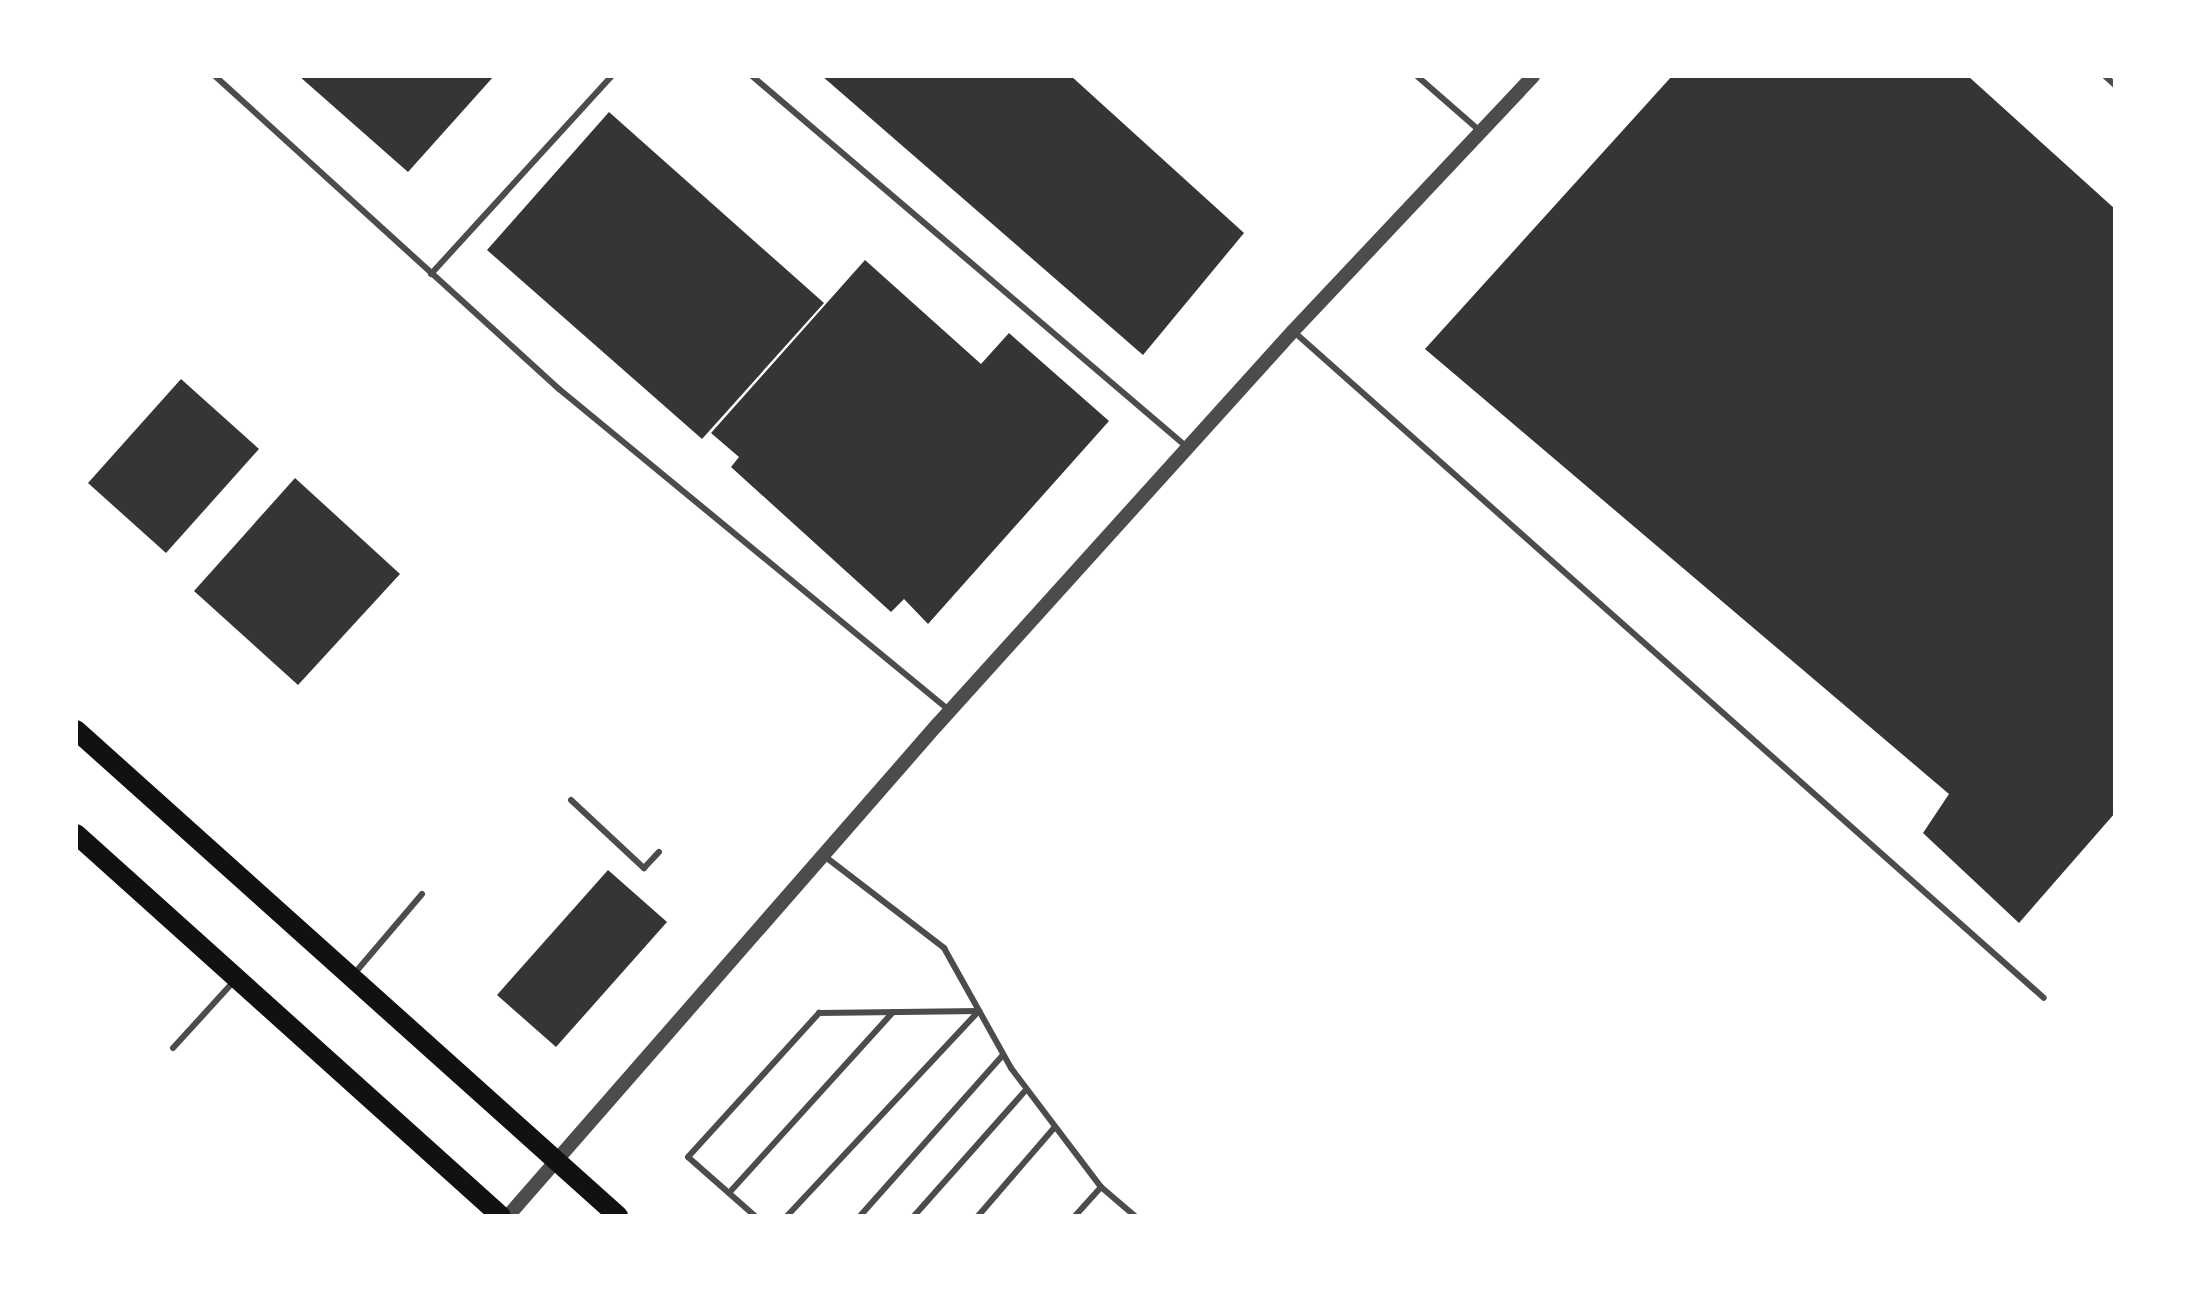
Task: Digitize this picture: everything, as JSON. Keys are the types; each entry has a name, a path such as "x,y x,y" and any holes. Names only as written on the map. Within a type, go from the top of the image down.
{"main road":[{"path":"76,730 618,1216"},
{"path":"76,834 501,1216"}],"street":[{"path":"508,1216 554,1159 1187,447 1479,130 1533,76"}],"lane":[{"path":"215,76 431,274 718,524 950,711"},
{"path":"431,274 612,76"},
{"path":"752,76 1187,447"},
{"path":"1417,76 1479,130"},
{"path":"2105,76 2115,85"},
{"path":"1293,331 2044,998"},
{"path":"571,800 644,868 659,852"},
{"path":"823,855 944,948 1003,1055 1026,1090 1101,1187 1135,1216"},
{"path":"351,977 422,894"},
{"path":"173,1048 237,978"},
{"path":"755,1216 688,1157 819,1013 979,1011"},
{"path":"787,1216 979,1011"},
{"path":"729,1193 893,1012"},
{"path":"860,1216 1003,1055"},
{"path":"914,1216 1026,1090"},
{"path":"978,1216 1054,1128"},
{"path":"1075,1216 1101,1187"}],"building":[{"path":"299,76 494,76 408,172"},
{"path":"822,76 1071,76 1244,233 1143,355"},
{"path":"1672,76 1968,76 2115,209 2115,813 2019,923 1923,833 1949,794 1425,349"},
{"path":"609,112 824,303 702,439 487,250"},
{"path":"865,260 981,364 1009,333 1109,421 928,624 904,599 891,612 731,467 739,457 711,433"},
{"path":"181,379 259,449 166,553 88,483"},
{"path":"295,478 400,574 298,685 194,591"},
{"path":"608,870 667,922 556,1047 497,995"}]}
